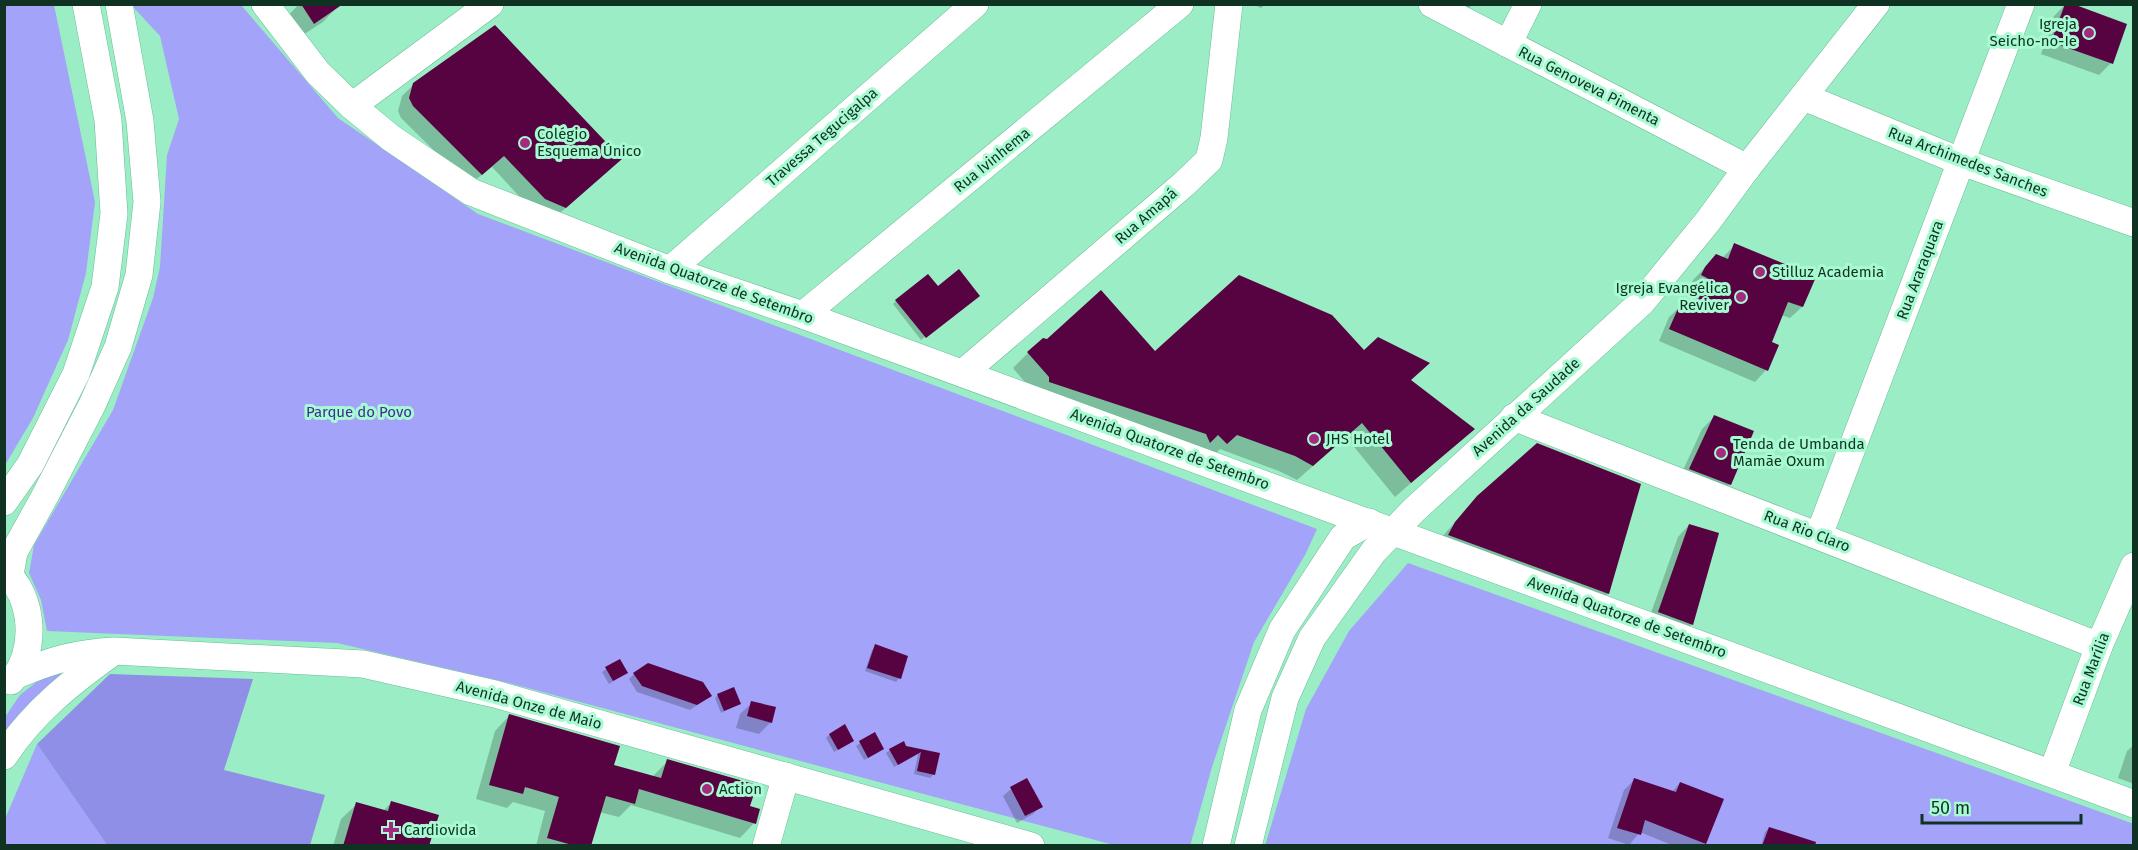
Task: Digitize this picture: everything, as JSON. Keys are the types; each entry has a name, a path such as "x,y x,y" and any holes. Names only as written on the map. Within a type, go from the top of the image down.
{"street":[{"path":"4,502 30,465 76,374 105,287 114,214 108,120 86,4"},
{"path":"11,681 27,654 30,632 26,604 7,573 14,552 92,405 118,347 139,274 147,202 140,121 119,4"},
{"name":"Avenida Quatorze de Setembro","path":"265,4 318,73 352,106 391,138 471,192 670,270 963,373 2133,804"},
{"path":"352,106 490,4"},
{"name":"Travessa Tegucigalpa","path":"670,270 975,4"},
{"name":"Rua Ivinhema","path":"803,315 1180,4"},
{"name":"Rua Amapá","path":"963,373 1209,160 1214,138 1229,4"},
{"name":"Rua Genoveva Pimenta","path":"1432,4 1747,168"},
{"path":"1508,44 1528,4"},
{"name":"Avenida da Saudade","path":"1248,846 1285,698 1312,638 1374,551 1514,417 1642,302 1708,221 1876,4"},
{"name":"Rua Araraquara","path":"1819,535 2021,4"},
{"name":"Rua Archimedes Sanches","path":"1804,96 1962,162 2133,223"},
{"name":"Rua Rio Claro","path":"1514,417 2099,646"},
{"path":"1216,846 1248,710 1282,630 1343,537 1369,522"},
{"name":"Rua Marília","path":"2052,773 2099,646 2133,566"},
{"path":"4,756 36,714 63,689 114,651"},
{"name":"Avenida Onze de Maio","path":"11,681 48,661 90,652 114,651 363,664 495,694 1031,846"},
{"path":"766,846 786,777"}],"green space":[{"path":"5,4 54,5 95,202 86,273 68,340 33,418 5,465"},
{"name":"Parque do Povo","path":"134,4 241,5 338,118 478,214 1317,529 1305,555 1254,642 1212,767 1190,846 1114,845 509,683 337,643 47,631 41,600 29,573 34,545 113,410 153,298 160,267 167,155 179,119 160,36 134,8"},
{"path":"1408,563 2134,824 2133,846 1265,846 1306,709 1349,631"},
{"path":"78,667 5,745 5,717 20,695 39,680"},
{"path":"37,744 107,845 5,846 5,819"}],"shaded area":[{"path":"110,674 253,679 224,770 325,795 310,845 107,845 37,744"}],"building":[{"path":"301,4 343,4 314,24"},
{"name":"Igreja Seicho-no-Ie","path":"2065,4 2073,4 2127,24 2113,64 2051,42"},
{"name":"Colégio Esquema Único","path":"495,25 622,159 566,208 545,199 504,156 482,175 413,106 409,98 413,83"},
{"path":"1734,243 1816,277 1803,307 1788,302 1772,342 1779,345 1768,371 1669,329 1680,304 1694,310 1707,278 1701,275 1705,267 1716,254 1728,259"},
{"path":"959,269 980,296 926,338 895,300 928,274 938,286"},
{"path":"1239,275 1332,315 1364,350 1378,337 1430,363 1411,380 1475,429 1411,483 1362,423 1313,466 1295,456 1237,435 1227,444 1218,435 1210,443 1206,434 1049,382 1049,377 1027,352 1043,338 1047,339 1101,290 1155,351"},
{"name":"Tenda de Umbanda Mamãe Oxum","path":"1714,415 1754,431 1731,485 1689,469"},
{"path":"1537,443 1641,484 1609,594 1448,535 1455,522 1477,496"},
{"path":"1689,524 1719,533 1693,625 1658,612"},
{"path":"875,644 908,656 901,679 867,668"},
{"path":"620,659 628,673 613,681 605,667"},
{"path":"648,663 703,682 712,696 697,705 642,686 633,673"},
{"path":"734,687 741,704 724,711 717,694"},
{"path":"751,701 776,707 772,723 747,716"},
{"path":"509,714 620,746 614,765 661,778 667,759 757,785 750,806 760,809 756,824 639,789 635,804 606,796 591,846 576,846 547,838 559,797 525,787 523,794 489,785"},
{"path":"845,724 854,741 838,750 829,734"},
{"path":"875,732 884,749 868,758 859,741"},
{"path":"904,741 906,746 940,753 935,775 917,771 921,752 898,765 889,749"},
{"path":"1027,778 1043,807 1025,816 1010,787"},
{"path":"1634,778 1676,792 1680,782 1724,799 1706,844 1645,820 1641,835 1617,828"},
{"name":"Cardiovida","path":"391,801 439,815 429,846 343,846 356,802 388,811"},
{"path":"1769,827 1816,842 1815,846 1762,846"}],"place":[{"name":"Igreja Seicho-no-Ie","path":"2089,33"},
{"name":"Colégio Esquema Único","path":"525,143"},
{"name":"Stilluz Academia","path":"1760,272"},
{"name":"Igreja Evangélica Reviver","path":"1741,297"},
{"name":"JHS Hotel","path":"1314,439"},
{"name":"Tenda de Umbanda Mamãe Oxum","path":"1721,453"},
{"name":"Action","path":"707,789"},
{"name":"Cardiovida","path":"391,830"}]}
